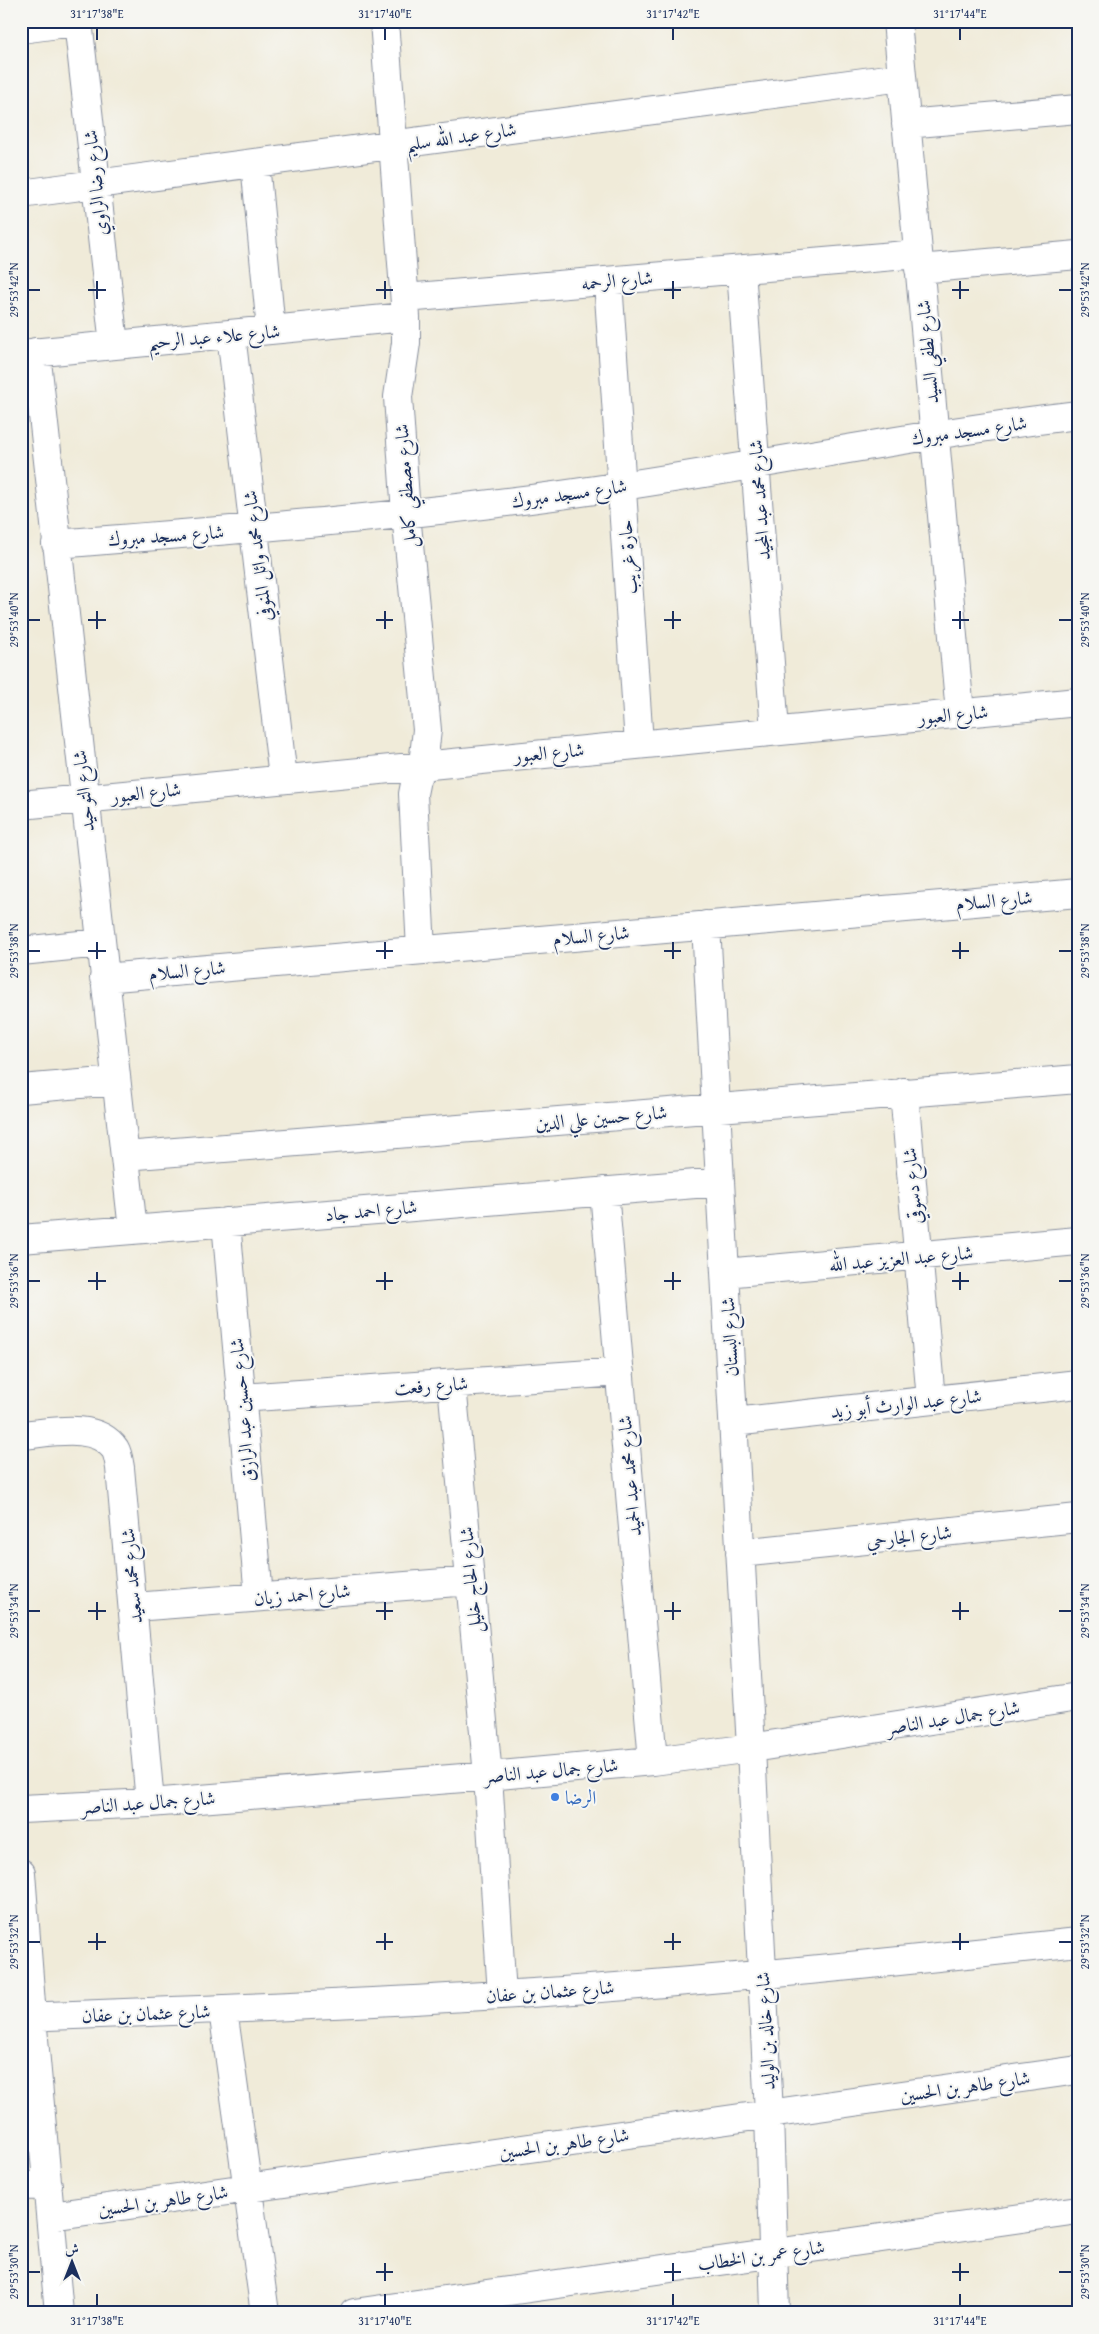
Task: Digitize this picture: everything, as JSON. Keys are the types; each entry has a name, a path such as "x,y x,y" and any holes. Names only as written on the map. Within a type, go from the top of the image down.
{"street":[{"path":"21,29 79,21"},
{"name":"شارع رضا الراوي","path":"79,21 95,184 114,345"},
{"name":"شارع مصطفي كامل","path":"384,21 406,308 406,343 398,398 406,514 426,721 423,764 416,779 413,794 421,950"},
{"name":"شارع لطفي السيد","path":"897,21 960,713"},
{"name":"شارع عبد الله سليم","path":"21,194 902,77"},
{"path":"906,124 1078,108"},
{"path":"256,163 270,330"},
{"name":"شارع الرحمه","path":"406,308 608,281 742,270 1078,255"},
{"name":"شارع محمد عبد المجيد","path":"742,270 775,731"},
{"name":"حارة غريب","path":"608,281 639,744"},
{"name":"شارع علاء عبد الرحيم","path":"28,353 270,330 406,308"},
{"name":"شارع محمد وائل المنوفي","path":"231,334 283,778"},
{"name":"شارع التوحيد","path":"28,353 56,544 133,1230"},
{"name":"شارع مسجد مبروك","path":"56,544 253,529 406,514 622,486 934,435 1078,415"},
{"name":"شارع العبور","path":"21,805 423,764 1078,702"},
{"name":"شارع السلام","path":"104,978 1078,893"},
{"name":"شارع البستان","path":"706,926 751,1748"},
{"path":"21,951 100,943"},
{"name":"شارع حسين علي الدين","path":"125,1156 1078,1079"},
{"path":"21,1089 116,1081"},
{"name":"شارع دسوقي","path":"904,1092 931,1400"},
{"name":"شارع احمد جاد","path":"21,1239 720,1182"},
{"name":"شارع محمد عبد الحميد","path":"604,1191 653,1761"},
{"name":"شارع حسين عبد الرازق","path":"226,1222 259,1597"},
{"name":"شارع عبد العزيز عبد الله","path":"725,1273 919,1257 1078,1241"},
{"name":"شارع رفعت","path":"242,1398 620,1372"},
{"name":"شارع الحاج خليل","path":"452,1384 488,1776 502,1995"},
{"name":"شارع عبد الوارث أبو زيد","path":"734,1422 1078,1384"},
{"name":"شارع محمد سعيد","path":"21,1435 83,1431 102,1436 115,1449 120,1468 134,1608 150,1802"},
{"name":"شارع الجارحي","path":"740,1553 1078,1518"},
{"name":"شارع احمد زيان","path":"134,1608 470,1581"},
{"name":"شارع جمال عبد الناصر","path":"21,1809 150,1802 488,1776 653,1761 751,1748 1078,1697"},
{"name":"شارع خالد بن الوليد","path":"751,1748 769,2114 775,2313"},
{"path":"21,1873 26,2017 48,2186 59,2313"},
{"name":"شارع عثمان بن عفان","path":"26,2017 223,2010 502,1995 762,1974 1078,1942"},
{"path":"223,2010 265,2313"},
{"name":"شارع طاهر بن الحسين","path":"51,2216 1078,2070"},
{"path":"21,2186 48,2186"},
{"name":"شارع عمر بن الخطاب","path":"354,2313 1078,2210"}],"place":[{"name":"الرضا","path":"555,1797"}]}
